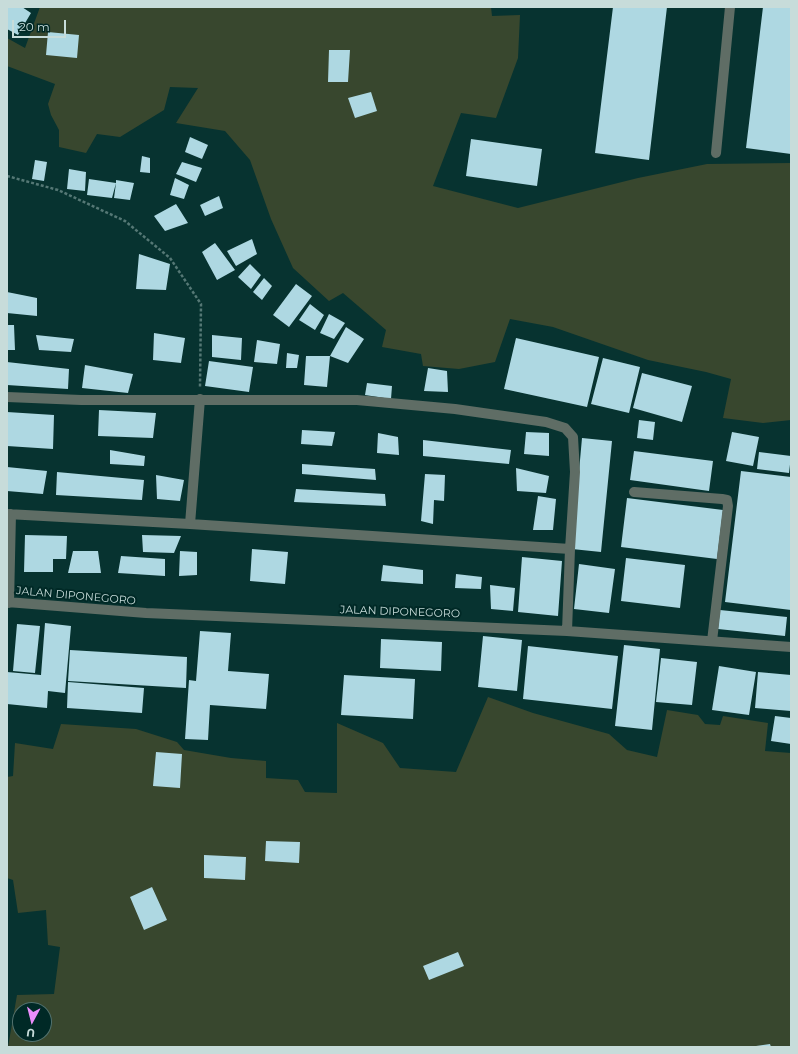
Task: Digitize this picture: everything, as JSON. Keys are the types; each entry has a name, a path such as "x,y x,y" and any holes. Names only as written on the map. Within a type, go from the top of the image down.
{"street":[{"path":"716,153 730,7"},
{"path":"7,397 81,400 357,400 455,409 546,422 565,428 573,437 575,472 567,631"},
{"path":"190,524 200,399"},
{"path":"634,492 727,500 728,506 712,641"},
{"path":"8,602 9,514 190,524 570,549"},
{"name":"JALAN DIPONEGORO","path":"8,602 146,613 567,631 791,647"}],"path":[{"path":"7,176 58,190 126,221 170,258 201,304 200,399"}],"green space":[{"path":"40,7 491,7 492,16 520,15 518,58 496,118 461,113 433,186 518,208 638,178 707,164 791,163 791,420 763,423 723,418 731,379 706,372 648,360 553,327 510,319 495,362 459,369 423,366 421,354 382,347 386,330 343,293 329,301 293,268 271,219 250,160 225,131 176,123 198,88 170,87 164,110 120,137 97,134 86,153 59,147 59,130 51,115 48,104 55,84 7,66 7,38 25,48"},
{"path":"488,697 533,713 609,734 627,750 657,757 667,710 698,715 705,724 720,725 723,716 768,723 765,751 791,753 791,1047 8,1047 12,1024 12,1042 52,1042 52,1002 16,1002 17,995 54,994 60,947 48,945 46,910 18,913 13,880 7,878 7,777 13,776 15,743 53,749 61,724 136,729 177,742 184,750 231,758 266,761 266,778 298,780 305,792 337,793 337,723 383,743 400,768 456,772"}],"building":[{"path":"7,7 22,7 31,13 18,35 7,29"},
{"path":"613,7 667,7 649,160 595,153"},
{"path":"763,7 791,7 791,154 746,148"},
{"path":"48,32 79,35 77,58 46,55"},
{"path":"329,50 350,50 348,82 328,82"},
{"path":"371,92 377,111 355,118 348,98"},
{"path":"190,137 208,145 202,159 185,152"},
{"path":"471,139 542,149 537,186 466,176"},
{"path":"142,156 150,158 150,173 140,172"},
{"path":"35,160 47,162 44,181 32,179"},
{"path":"182,162 202,168 196,182 176,174"},
{"path":"69,169 86,172 85,191 67,189"},
{"path":"175,178 189,185 184,199 170,195"},
{"path":"89,179 116,183 112,198 87,195"},
{"path":"116,180 134,183 130,200 114,198"},
{"path":"219,196 223,208 205,216 200,205"},
{"path":"176,204 188,223 165,231 154,216"},
{"path":"252,239 257,254 236,266 227,251"},
{"path":"215,243 235,270 217,280 202,252"},
{"path":"139,254 170,264 166,290 136,289"},
{"path":"250,264 261,275 251,289 238,277"},
{"path":"264,278 272,286 262,300 253,292"},
{"path":"296,284 312,296 289,327 273,315"},
{"path":"7,292 37,298 37,316 7,313"},
{"path":"310,304 324,315 315,330 299,320"},
{"path":"329,314 345,323 334,339 320,333"},
{"path":"7,325 14,325 15,350 7,350"},
{"path":"346,327 364,339 348,363 330,356"},
{"path":"154,333 185,338 181,363 153,360"},
{"path":"36,335 74,339 71,352 39,350"},
{"path":"212,335 242,338 241,360 212,357"},
{"path":"516,338 599,357 587,407 504,389"},
{"path":"257,340 280,344 277,364 254,362"},
{"path":"287,353 299,355 297,368 286,368"},
{"path":"306,356 330,356 327,387 304,385"},
{"path":"603,358 640,367 629,413 591,404"},
{"path":"209,361 253,367 249,392 205,386"},
{"path":"7,362 69,369 68,389 7,385"},
{"path":"85,365 133,374 128,393 82,388"},
{"path":"428,368 447,371 448,392 424,391"},
{"path":"642,373 692,386 682,422 633,408"},
{"path":"367,383 392,386 391,399 365,395"},
{"path":"99,410 156,413 153,438 98,436"},
{"path":"7,412 54,415 53,449 7,446"},
{"path":"639,420 655,422 653,440 637,438"},
{"path":"302,430 335,432 332,446 301,444"},
{"path":"526,432 549,433 549,456 524,454"},
{"path":"732,432 759,437 753,466 726,461"},
{"path":"378,433 398,437 399,455 377,453"},
{"path":"582,438 612,441 601,552 572,549"},
{"path":"423,440 511,450 509,464 423,456"},
{"path":"110,450 145,456 144,466 110,464"},
{"path":"634,451 713,461 709,491 630,480"},
{"path":"759,452 791,456 789,473 757,469"},
{"path":"302,464 375,469 376,480 302,474"},
{"path":"7,467 47,471 43,494 7,491"},
{"path":"516,468 549,476 546,493 517,491"},
{"path":"741,471 791,477 791,610 725,602"},
{"path":"57,472 144,480 142,500 56,495"},
{"path":"425,474 445,475 444,501 434,500 433,524 421,521"},
{"path":"156,475 184,480 180,501 157,499"},
{"path":"296,489 385,494 386,506 294,502"},
{"path":"538,496 556,499 553,530 533,530"},
{"path":"627,498 723,510 717,559 621,547"},
{"path":"25,535 67,536 66,559 53,559 53,572 24,572"},
{"path":"142,535 181,536 174,553 143,552"},
{"path":"252,549 288,552 285,584 250,581"},
{"path":"73,551 98,551 101,573 68,573"},
{"path":"180,551 197,552 197,575 179,576"},
{"path":"121,556 165,559 165,576 118,573"},
{"path":"522,557 562,561 558,616 518,612"},
{"path":"626,558 685,565 680,608 621,601"},
{"path":"579,564 615,569 609,613 574,609"},
{"path":"383,565 423,570 423,584 381,581"},
{"path":"456,574 482,577 481,589 455,588"},
{"path":"490,585 515,588 513,611 491,609"},
{"path":"720,610 787,617 785,636 718,629"},
{"path":"45,623 71,626 65,693 48,691 47,708 7,704 7,672 41,675"},
{"path":"17,624 40,626 35,673 13,671"},
{"path":"200,631 231,633 228,671 269,674 266,709 210,705 208,740 185,739 189,680 196,681"},
{"path":"483,636 522,640 517,691 478,687"},
{"path":"381,639 442,642 441,671 380,668"},
{"path":"624,645 660,649 652,730 615,726"},
{"path":"528,646 618,656 612,709 523,699"},
{"path":"70,650 187,657 186,688 68,681"},
{"path":"661,658 697,662 692,705 656,702"},
{"path":"719,666 756,672 749,715 712,710"},
{"path":"758,672 791,675 791,711 755,708"},
{"path":"344,675 415,679 413,719 341,715"},
{"path":"68,682 144,688 142,713 67,708"},
{"path":"775,716 791,718 791,744 771,741"},
{"path":"156,752 182,754 180,788 153,786"},
{"path":"266,841 300,842 299,863 265,861"},
{"path":"204,855 246,857 245,880 204,878"},
{"path":"152,887 167,920 144,930 130,897"},
{"path":"458,952 464,966 429,980 423,966"},
{"path":"770,1044 771,1047 756,1047 756,1046"}]}
